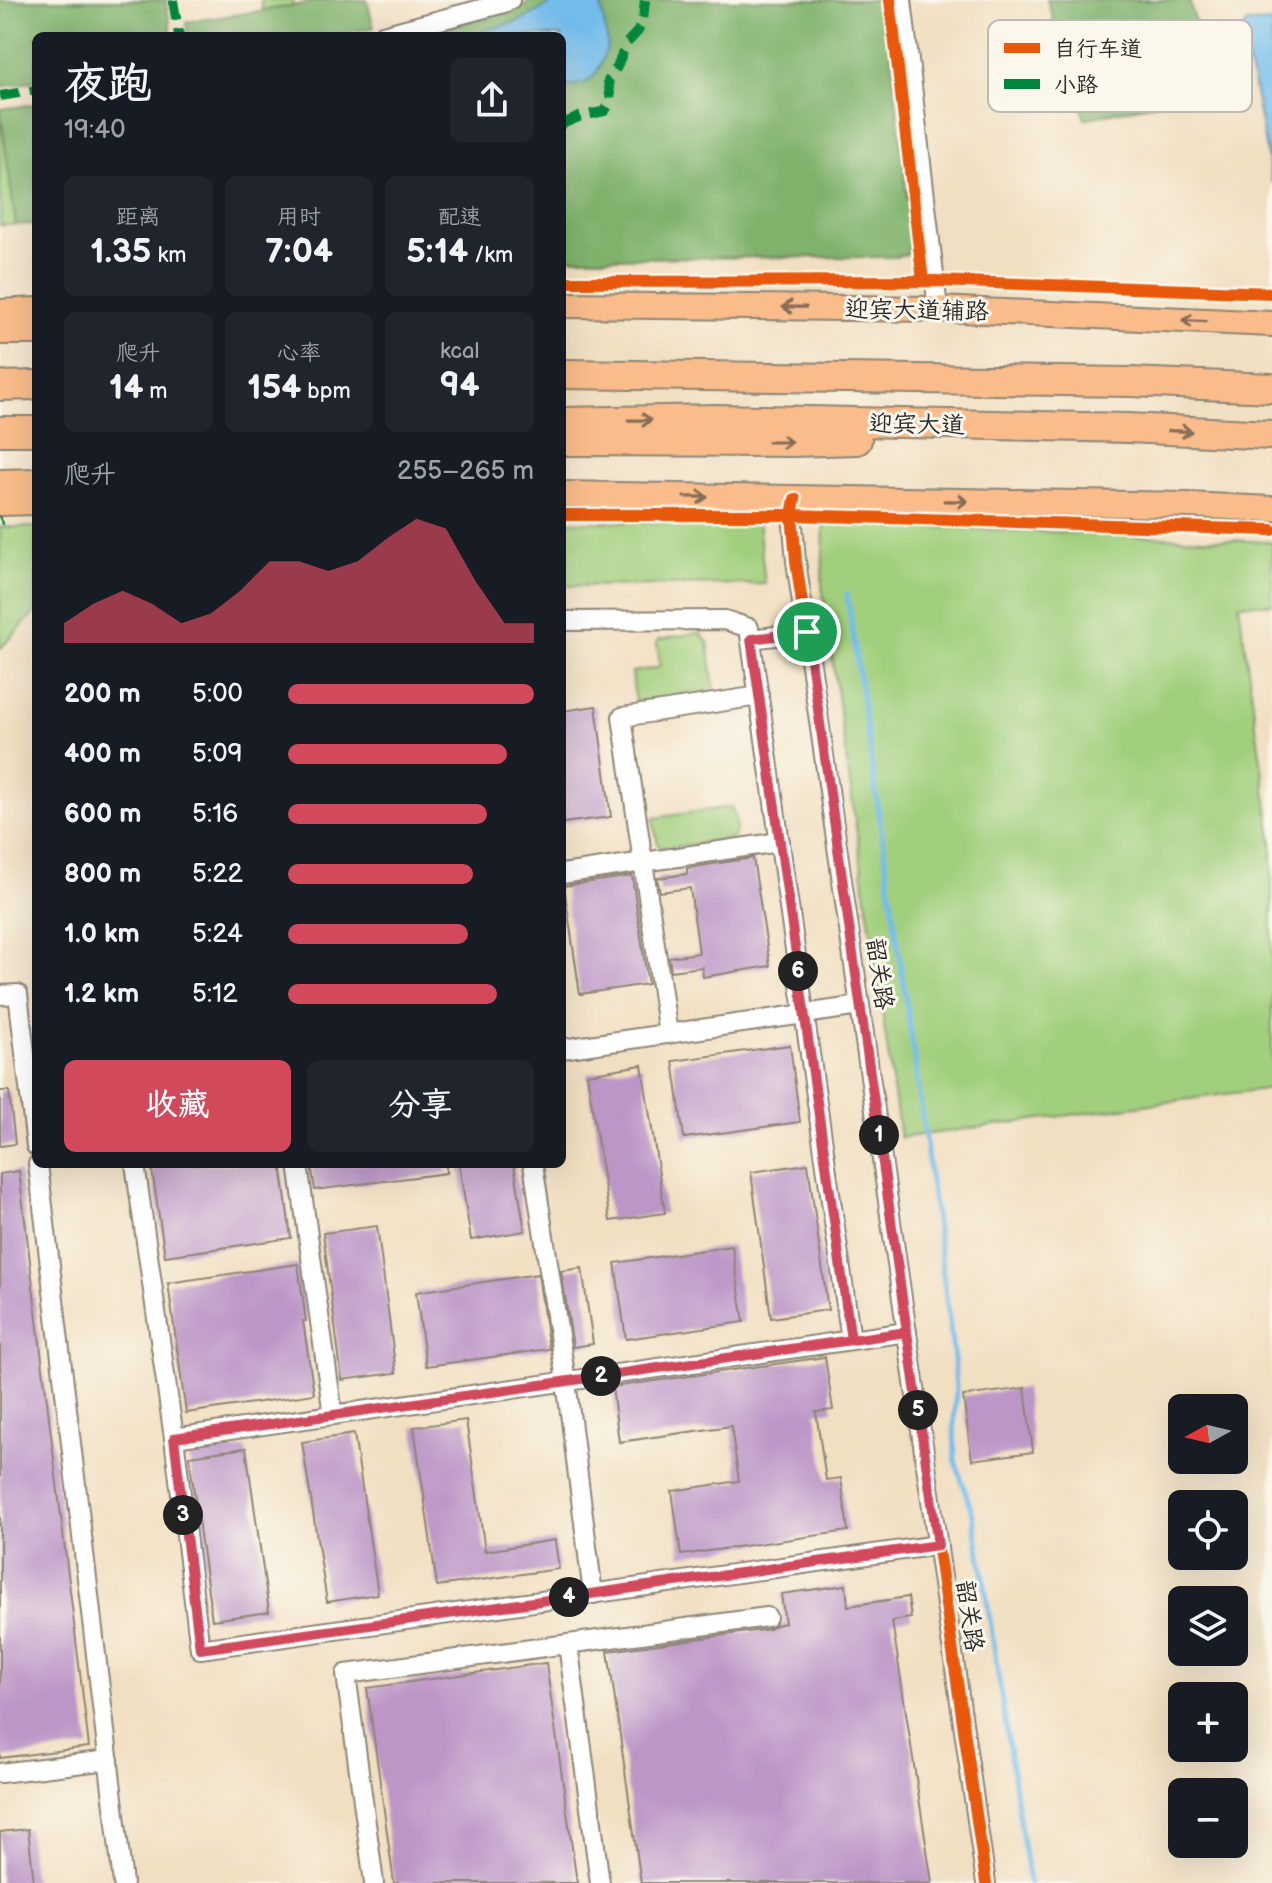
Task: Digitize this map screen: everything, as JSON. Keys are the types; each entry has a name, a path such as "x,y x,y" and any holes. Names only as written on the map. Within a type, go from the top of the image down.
{"highway":[{"path":"0,330 32,330"},
{"path":"566,357 720,361 1131,382"},
{"name":"迎宾大道","path":"566,374 1131,382 1272,388"},
{"path":"0,386 32,385"},
{"name":"迎宾大道","path":"566,422 714,419 1128,428 1272,435"},
{"path":"566,441 792,442 1128,428"},
{"path":"0,431 32,431"},
{"path":"0,484 32,483"}],"main road":[{"name":"迎宾大道辅路","path":"566,305 938,309 1272,324"},
{"path":"0,312 32,310"},
{"path":"566,494 1272,509"},
{"path":"0,503 32,502"}],"street":[{"path":"394,32 510,0"},
{"path":"902,0 938,309"},
{"name":"韶关路","path":"795,499 792,515 796,561 986,1883"},
{"path":"566,621 725,620 749,628 851,1340"},
{"path":"751,639 807,632"},
{"path":"668,1034 622,717 759,696"},
{"path":"566,873 780,842"},
{"path":"0,995 18,994 32,1112"},
{"path":"566,1048 860,1006"},
{"path":"38,1168 123,1883"},
{"path":"136,1168 200,1649 938,1545"},
{"path":"299,1168 333,1415"},
{"path":"534,1168 566,1381 593,1594"},
{"path":"174,1438 907,1332"},
{"path":"374,1883 346,1674 767,1617"},
{"path":"568,1644 600,1883"},
{"path":"0,1773 109,1760"}],"green space":[{"path":"0,0 166,0 171,32 32,32 32,82 0,87"},
{"path":"261,0 292,0 293,6 262,10"},
{"path":"322,0 367,0 374,28 349,32 187,32 186,22"},
{"path":"532,0 885,0 912,240 907,255 566,258 566,32 428,32 517,9"},
{"path":"1047,0 1189,0 1195,20 1053,20"},
{"path":"32,105 32,224 16,225 0,109"},
{"path":"0,111 16,225 0,225"},
{"path":"1083,112 1116,112 1085,119"},
{"path":"566,522 758,522 765,584 566,586"},
{"path":"824,522 1272,542 1272,604 1239,604 1272,839 1272,1088 900,1138 822,586"},
{"path":"0,527 32,527 32,615 0,649"},
{"path":"701,634 708,642 714,688 711,691 635,702 632,672 660,665 658,640"},
{"path":"731,807 736,822 733,838 667,848 658,846 653,818"}],"water":[{"path":"558,0 600,0 608,45 596,74 585,83 566,87 566,32 482,32 522,20"},
{"path":"1272,22 1272,183 1252,76 1252,23"}],"building":[{"path":"596,706 611,817 566,823 566,710"},
{"path":"753,858 770,966 703,977 702,967 671,971 669,957 699,953 690,888 660,892 657,878 687,874 687,868"},
{"path":"632,876 648,984 580,994 566,886"},
{"path":"790,1045 800,1122 684,1138 673,1061"},
{"path":"642,1065 665,1213 610,1221 587,1074"},
{"path":"0,1091 9,1091 15,1144 0,1146"},
{"path":"808,1164 828,1310 771,1318 751,1172"},
{"path":"152,1168 282,1168 291,1238 165,1256"},
{"path":"312,1168 446,1168 446,1173 315,1190"},
{"path":"460,1168 515,1168 525,1231 471,1240"},
{"path":"19,1171 89,1747 0,1758 0,1174"},
{"path":"377,1226 396,1373 342,1380 323,1233"},
{"path":"732,1246 744,1322 626,1339 615,1263"},
{"path":"298,1264 314,1394 186,1413 168,1283"},
{"path":"582,1268 593,1344 573,1347 561,1271"},
{"path":"538,1274 549,1349 426,1366 416,1292"},
{"path":"825,1357 833,1410 816,1412 826,1480 841,1478 848,1531 681,1555 672,1491 739,1481 731,1426 619,1442 612,1387"},
{"path":"1025,1388 1033,1452 972,1460 963,1396"},
{"path":"466,1420 485,1551 555,1540 559,1569 437,1586 414,1427"},
{"path":"354,1434 378,1594 327,1602 302,1442"},
{"path":"246,1448 269,1612 212,1620 189,1456"},
{"path":"846,1585 848,1606 908,1597 911,1618 892,1621 932,1883 641,1883 608,1651 769,1629 785,1623 781,1594"},
{"path":"546,1663 577,1883 394,1883 367,1688"},
{"path":"28,1829 34,1883 0,1883 0,1832"}],"waterway":[{"path":"847,594 917,1077 954,1359 955,1460 973,1515 980,1553 1029,1883"}],"marked path":[{"path":"173,0 178,32"},
{"path":"566,122 605,111 611,101 608,81 626,44 638,31 645,0"},
{"path":"0,96 32,91"}],"cycle path":[{"path":"890,0 923,281"},
{"path":"566,282 935,281 1272,293"},
{"path":"795,499 792,515 796,561 986,1883"},
{"path":"566,515 792,515 1272,530"}],"route":[{"path":"807,632 751,639 851,1340 907,1332 938,1545 200,1649 174,1438 907,1332 807,632"}]}
